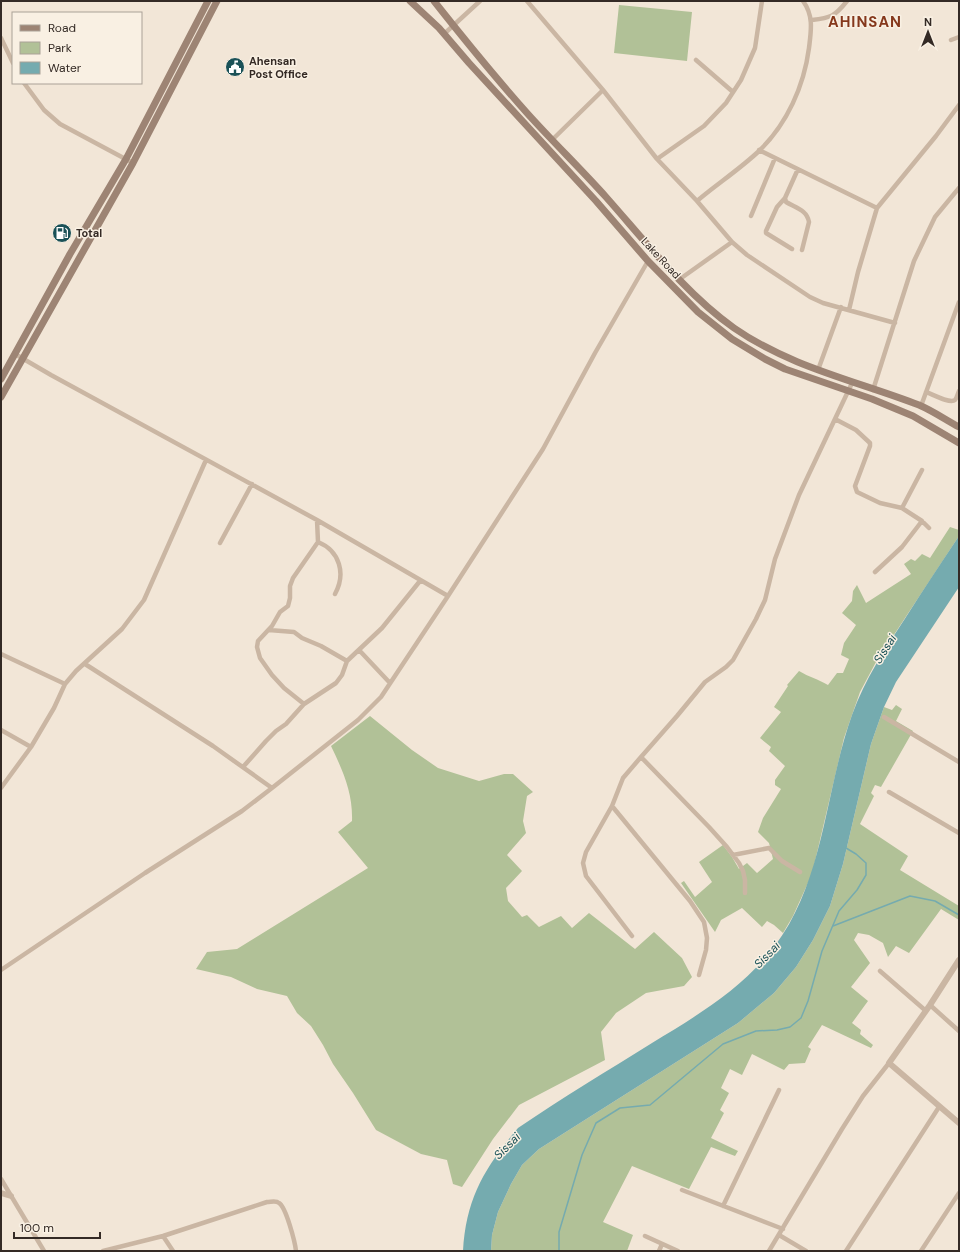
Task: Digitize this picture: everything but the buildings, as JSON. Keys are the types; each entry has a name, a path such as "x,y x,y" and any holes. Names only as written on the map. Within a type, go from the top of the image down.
{"main road":[{"path":"1,379 70,254 126,159 208,1"},
{"path":"1,397 133,163 217,1"},
{"name":"Lake Road","path":"410,1 444,34 596,200 648,261 698,312 732,339 785,370 848,391 913,416 959,443"},
{"name":"Lake Road","path":"434,1 526,112 680,279 706,305 734,328 767,348 852,383 921,406 959,427"}],"street":[{"path":"444,34 480,1"},
{"path":"526,1 603,90 657,159 697,201 732,242 747,255 810,298 823,303 895,322"},
{"path":"657,159 704,126 716,115 741,80 755,48 762,1"},
{"path":"697,201 759,150 784,120 797,94 807,66 812,20 810,11 803,1"},
{"path":"812,20 832,17 847,1"},
{"path":"951,40 959,37"},
{"path":"1,38 12,61"},
{"path":"696,60 733,92"},
{"path":"25,84 44,110 60,124 133,163"},
{"path":"552,140 603,90"},
{"path":"849,310 858,272 878,208 959,105"},
{"path":"759,150 878,208"},
{"path":"750,216 775,158"},
{"path":"792,249 766,233 766,231 778,207 785,198 798,169"},
{"path":"874,390 914,261 935,217 959,188"},
{"path":"785,198 786,202 807,214 809,222 802,250"},
{"path":"680,279 732,242"},
{"path":"1,970 145,873 242,811 358,720 381,697 543,449 595,353 648,261"},
{"path":"921,406 959,302"},
{"path":"818,370 841,307"},
{"path":"15,354 317,520 448,596"},
{"path":"632,936 586,876 583,863 586,852 612,806 623,778 705,682 733,660 765,600 775,559 790,517 852,383"},
{"path":"926,392 948,401 953,401 956,399 959,390"},
{"path":"835,419 860,433 870,443 855,486 857,492 880,503 902,508 922,521 929,528"},
{"path":"1,788 31,747 66,684 76,671 122,629 144,600 206,460"},
{"path":"902,508 922,470"},
{"path":"220,543 252,484"},
{"path":"304,704 284,688 260,658 257,647 258,641 269,630 280,612 288,606 290,586 293,578 318,542 317,520"},
{"path":"875,572 902,547 922,521"},
{"path":"318,542 330,549 340,568 339,586 335,594"},
{"path":"243,767 266,741 286,724 304,704 336,682 342,675 347,661 398,610 420,581"},
{"path":"269,630 294,632 302,638 321,646 347,661"},
{"path":"359,650 390,683"},
{"path":"1,654 66,684"},
{"path":"85,664 207,742 272,788"},
{"path":"884,717 959,762"},
{"path":"1,730 31,747"},
{"path":"641,757 709,827 733,855 743,871 745,893"},
{"path":"889,792 959,833"},
{"path":"612,806 690,901 704,922 707,938 706,950 699,975"},
{"path":"733,855 769,848 782,861 800,872"},
{"path":"769,1251 863,1096 889,1063 926,1011 959,960"},
{"path":"880,971 926,1011"},
{"path":"930,1005 959,1031"},
{"path":"889,1063 938,1107 959,1123"},
{"path":"723,1206 779,1090"},
{"path":"846,1251 938,1107"},
{"path":"1,1179 44,1251"},
{"path":"682,1190 783,1229"},
{"path":"1,1193 11,1196"},
{"path":"921,1251 959,1193"},
{"path":"103,1251 163,1236 267,1202 276,1201 280,1203 284,1209 295,1241 296,1251"},
{"path":"780,1235 806,1251"},
{"path":"163,1236 173,1251"},
{"path":"645,1236 678,1251"},
{"path":"659,1251 662,1244"}],"green space":[{"path":"619,5 692,12 687,61 614,53"},
{"path":"950,527 959,530 959,536 876,662 860,692 844,738 812,874 793,916 783,933 767,921 762,927 742,908 721,920 715,932 681,883 684,881 695,897 712,882 699,862 723,845 739,869 747,863 757,873 773,859 769,843 758,832 763,818 781,789 775,785 775,780 785,766 769,751 771,747 760,738 781,712 774,707 788,686 787,685 799,671 828,685 837,673 843,673 849,659 841,655 844,643 856,625 842,613 852,601 853,591 857,585 866,603 911,574 904,564 911,559 915,561 922,554 930,558"},
{"path":"896,705 902,709 896,721 913,731 881,787 875,785 871,793 874,796 860,824 908,856 900,870 959,906 959,920 941,909 909,953 896,946 888,957 883,943 869,935 858,933 854,940 870,963 851,987 868,1001 852,1023 861,1030 860,1034 873,1045 871,1048 822,1025 808,1047 811,1049 805,1063 789,1064 784,1070 752,1054 742,1075 730,1069 721,1088 729,1093 720,1110 724,1113 711,1138 738,1151 735,1156 711,1147 689,1189 632,1166 603,1222 633,1235 627,1251 491,1251 492,1235 498,1212 511,1184 522,1165 539,1149 738,1023 774,993 796,967 813,940 830,906 843,864 871,744 884,707 892,710"},
{"path":"370,716 412,750 438,768 479,781 504,774 513,774 533,792 527,796 523,821 526,833 507,855 522,871 506,888 508,901 522,917 527,915 539,927 561,916 572,928 589,913 635,949 654,932 682,958 692,977 684,986 646,993 616,1013 601,1032 605,1060 519,1105 493,1139 462,1187 453,1184 447,1160 421,1154 376,1130 333,1064 311,1026 297,1013 287,996 257,989 231,977 196,969 207,952 237,949 368,868 338,832 352,821 352,811 346,782 331,746"}],"water":[{"name":"Sissai","path":"959,536 959,587 896,682 884,707 871,744 843,864 830,906 813,940 796,967 774,993 738,1023 539,1149 522,1165 511,1184 498,1212 492,1235 491,1251 463,1251 468,1215 479,1184 496,1156 518,1128 568,1095 683,1024 727,994 766,957 785,930 800,902 811,872 820,841 842,746 857,702 883,653"}],"waterway":[{"path":"559,1251 559,1232 582,1155 596,1123 620,1108 650,1105 723,1044 756,1031 777,1030 790,1027 801,1018 808,1001 822,951 839,911 857,890 866,875 866,863 846,848"},
{"path":"833,926 910,896 935,901 959,915"}],"place":[{"name":"Ahensan Post Office","path":"235,67"},
{"name":"Total","path":"62,233"}],"district":[{"name":"AHINSAN","path":"865,22"}]}
